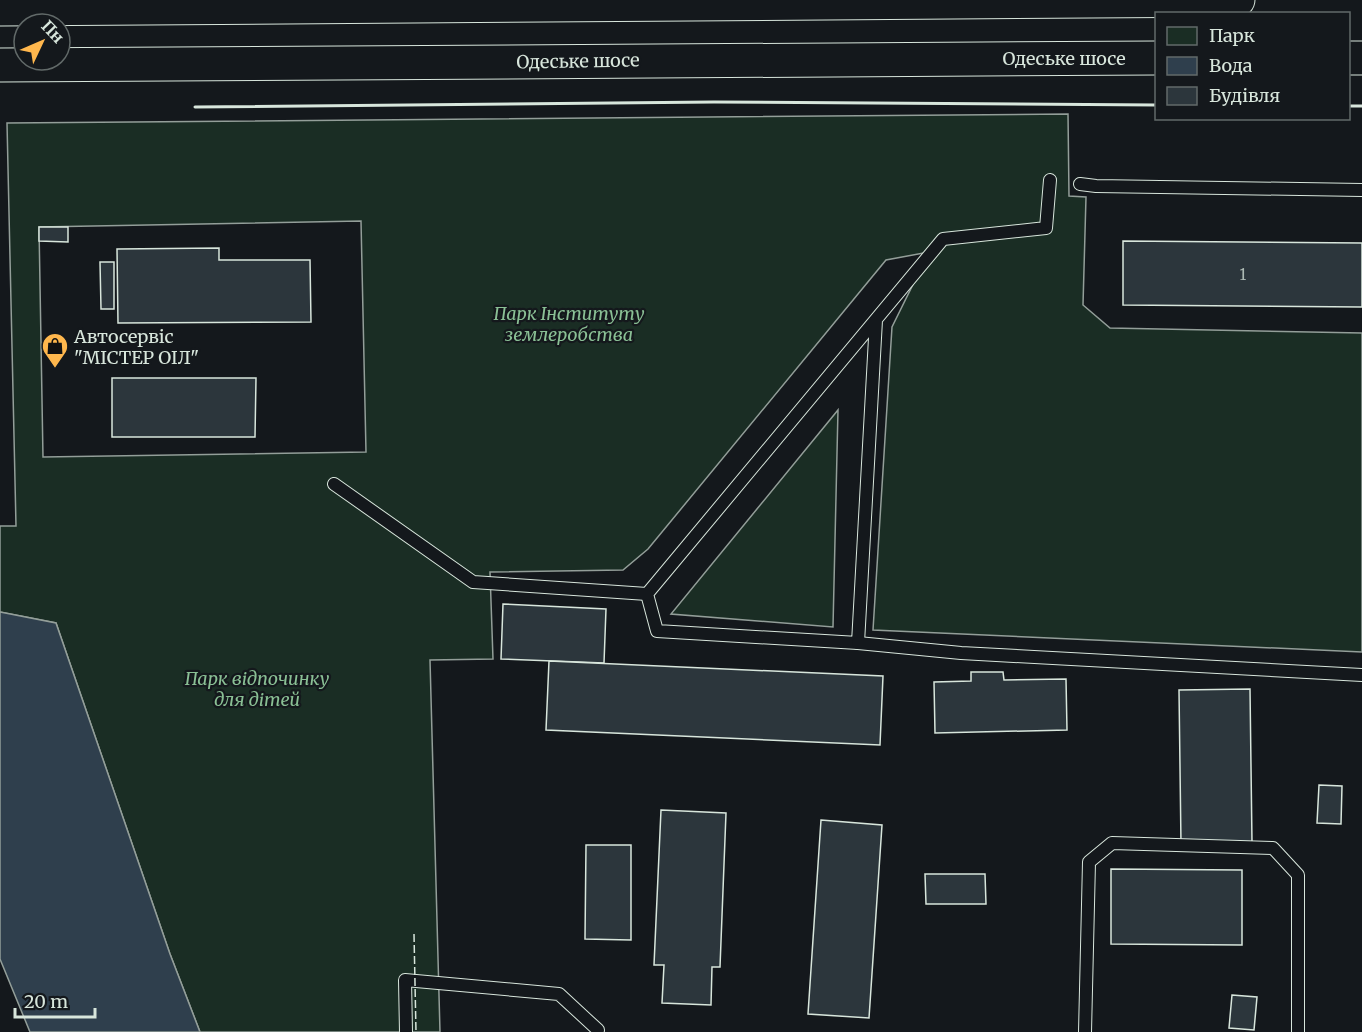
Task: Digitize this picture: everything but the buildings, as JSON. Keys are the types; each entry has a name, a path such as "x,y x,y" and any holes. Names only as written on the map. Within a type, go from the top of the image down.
{"highway":[{"path":"0,9 64,4 1238,0"},
{"name":"Одеське шосе","path":"0,65 1155,58"}],"lane":[{"path":"647,594 943,239 1046,228 1050,180"},
{"path":"1080,184 1362,190"},
{"path":"858,643 876,320"},
{"path":"334,484 473,582 647,594"},
{"path":"647,594 657,631 858,643 961,652 1362,675"},
{"path":"1085,1032 1089,862 1112,843 1273,848 1298,875 1298,1032"},
{"path":"406,1032 405,980 560,994 598,1031"}],"green space":[{"name":"Парк Інституту землеробства","path":"1068,114 1069,196 1086,197 1083,305 1110,328 1362,333 1362,652 873,630 892,327 929,252 886,260 648,549 623,570 490,572 493,659 430,660 440,1032 200,1032 170,954 56,623 0,612 0,526 16,526 7,123","holes":["361,221 366,452 43,457 39,227"]},
{"path":"838,410 833,627 671,614"}],"water":[{"path":"0,612 56,623 170,954 200,1032 30,1032 0,959"}],"fence":[{"path":"414,934 416,1032"}],"wall":[{"path":"195,107 714,102 1155,105"},
{"path":"1350,106 1362,106"}],"place":[{"name":"Автосервіс \"МІСТЕР ОІЛ\"","path":"55,369"}],"park label":[{"name":"Парк відпочинку для дітей","path":"257,688"}]}
